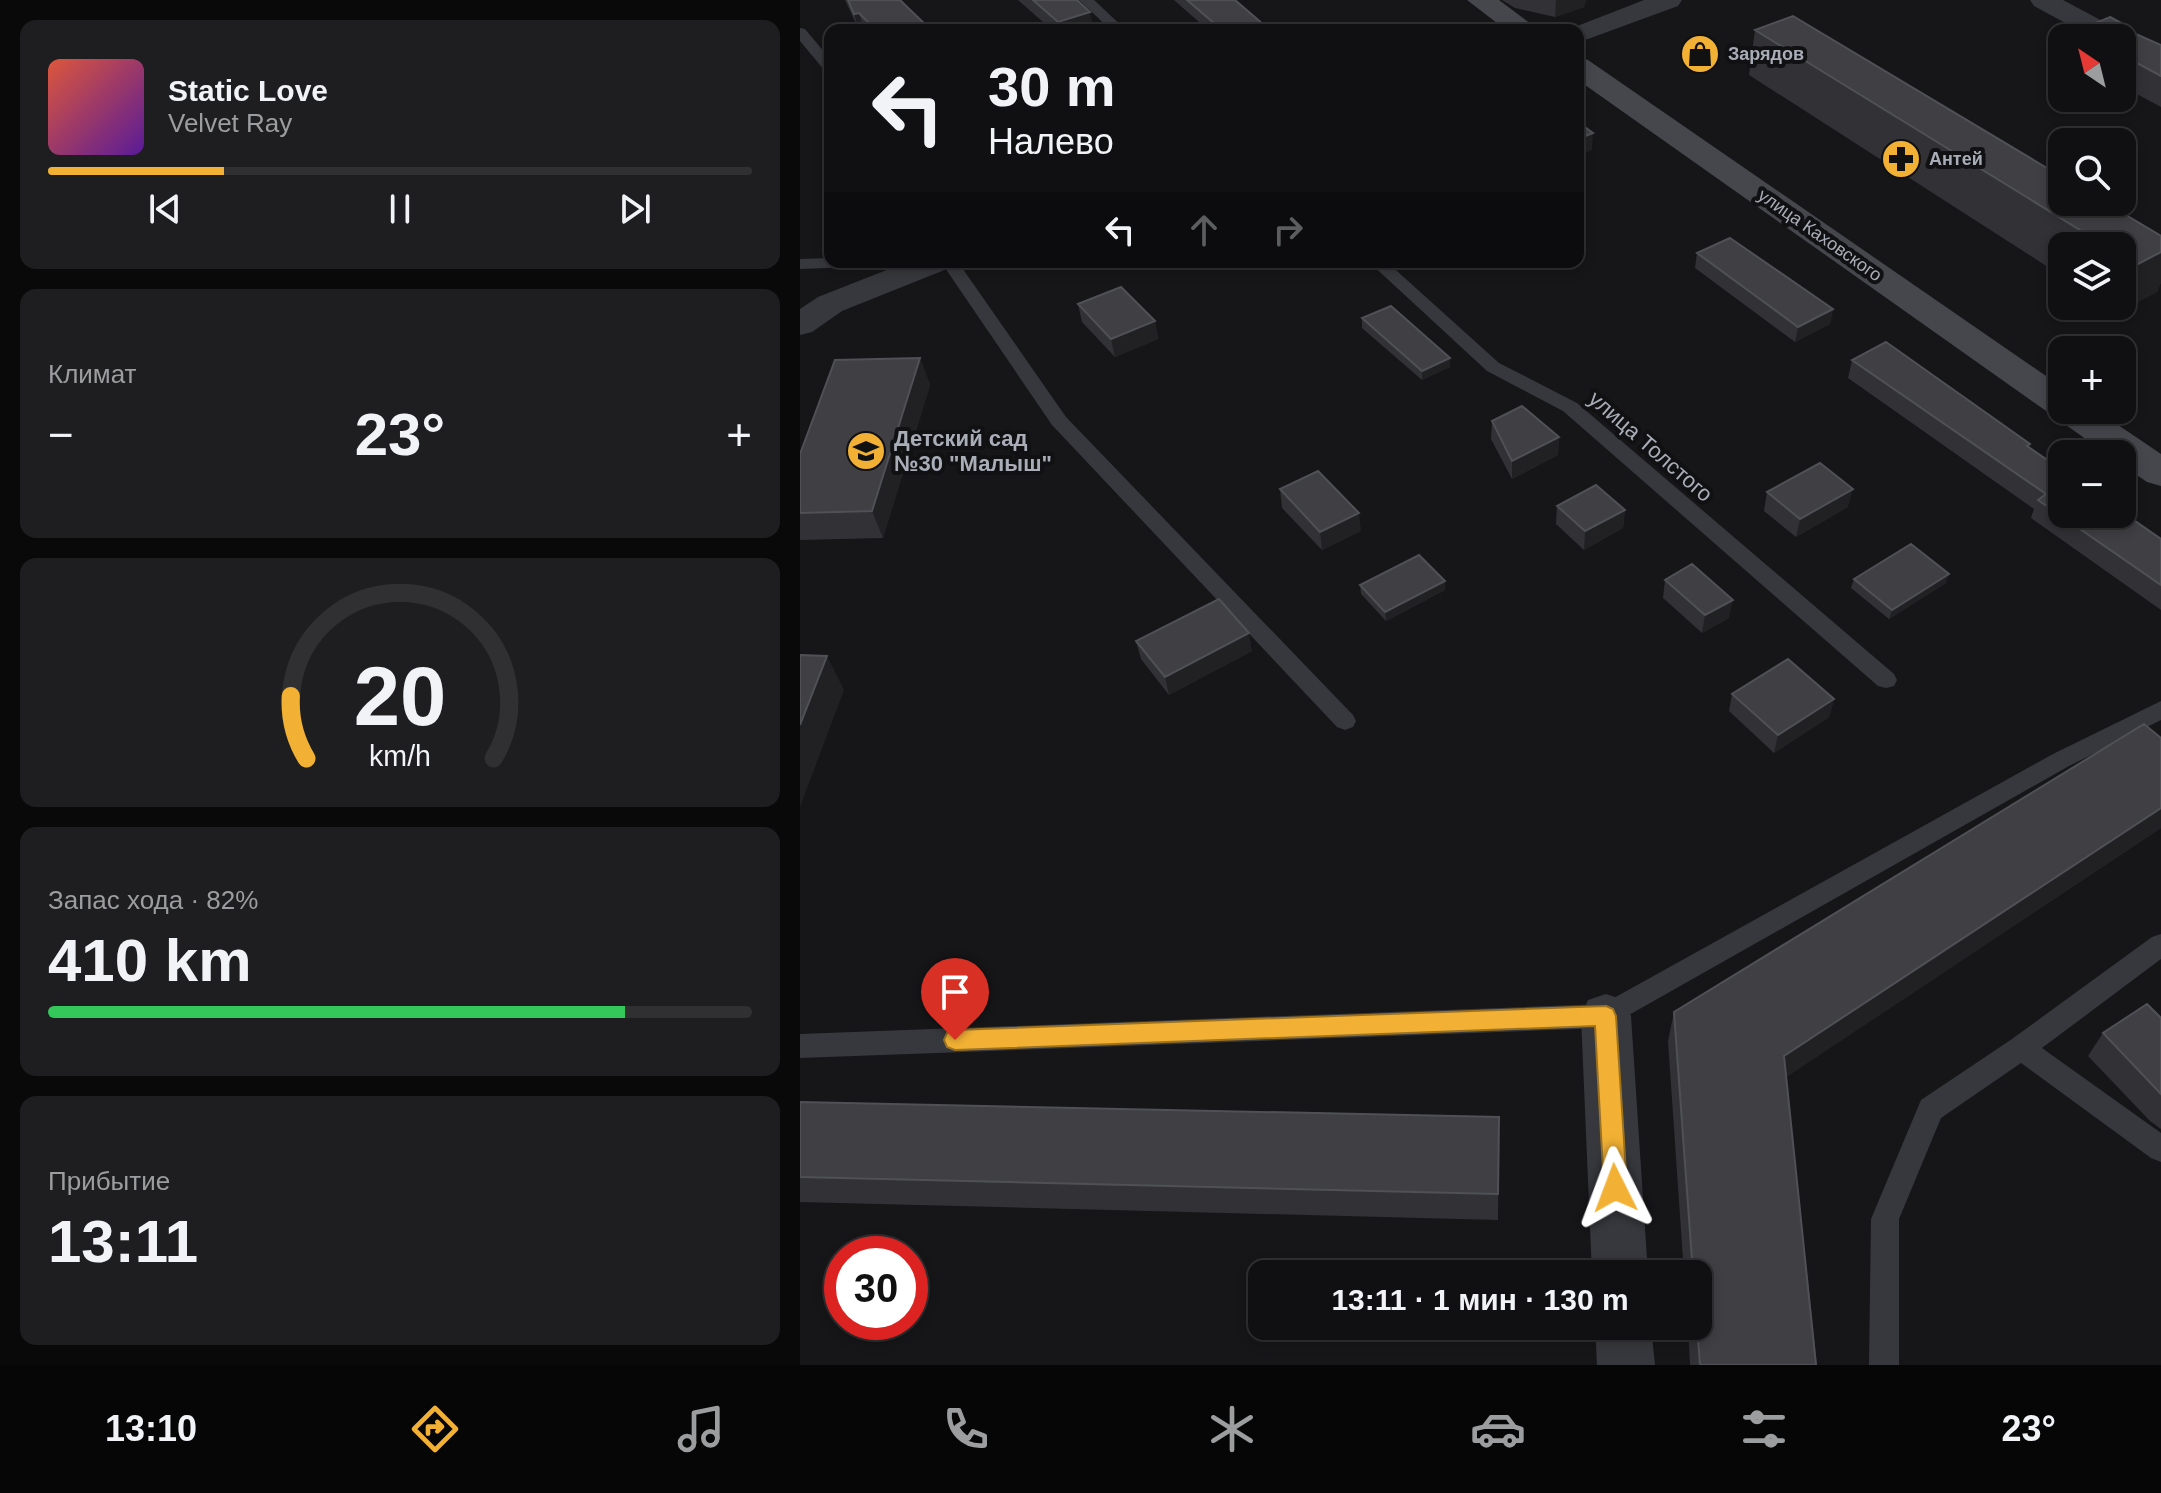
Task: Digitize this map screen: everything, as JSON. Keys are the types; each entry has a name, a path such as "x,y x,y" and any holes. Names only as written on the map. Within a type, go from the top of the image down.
{"main road":[{"path":"1481,0 1516,24"},
{"name":"улица Каховского","path":"1584,70 2048,395"},
{"path":"2090,424 2161,473"}],"street":[{"path":"1584,31 1669,0"},
{"path":"2043,0 2088,24"},
{"path":"800,325 830,304 921,268"},
{"path":"1606,1016 1619,1260"},
{"path":"1624,1340 1626,1365"}],"lane":[{"path":"1086,0 1112,24"},
{"path":"800,32 824,61"},
{"path":"800,264 824,263"},
{"path":"953,268 1059,421 1345,721"},
{"name":"улица Толстого","path":"1384,268 1493,367 1570,407 1886,680"},
{"path":"800,1046 1606,1016 2061,760 2161,710"},
{"path":"1884,1365 1885,1219 1931,1109 2021,1048 2161,945"},
{"path":"2021,1048 2161,1149"}],"building":[{"path":"848,0 900,0 925,24 870,24 859,13 854,14"},
{"path":"1033,0 1077,0 1090,12 1058,22"},
{"path":"1187,0 1235,0 1263,24 1215,24"},
{"path":"1793,16 2048,169 2048,210 1755,30"},
{"path":"2110,17 2123,24 2093,24"},
{"path":"2136,34 2161,45 2161,76 2136,63"},
{"path":"1584,126 1593,133 1584,137"},
{"path":"2057,216 2127,216 2161,236 2161,252 2136,265 2136,232 2083,232"},
{"path":"1730,238 1833,309 1798,327 1697,253"},
{"path":"1121,287 1155,321 1111,339 1078,304"},
{"path":"1391,306 1450,358 1422,371 1362,318"},
{"path":"1886,342 2030,444 2027,446 2048,460 2048,507 2038,500 2046,494 1852,360"},
{"name":"Детский сад №30 \"Малыш\"","path":"920,358 872,511 800,513 800,454 835,360"},
{"path":"1522,406 1559,437 1512,461 1492,421"},
{"path":"1820,463 1853,489 1800,519 1767,492"},
{"path":"1318,471 1359,513 1320,532 1280,489"},
{"path":"1596,485 1625,510 1585,531 1557,506"},
{"path":"2136,522 2161,539 2161,585 2079,528 2136,528"},
{"path":"1911,544 1949,574 1892,610 1854,579"},
{"path":"1419,555 1445,581 1385,612 1360,585"},
{"path":"1692,564 1733,600 1705,615 1665,580"},
{"path":"1219,599 1249,633 1165,677 1136,641"},
{"path":"800,655 827,656 800,725"},
{"path":"1788,659 1834,699 1778,735 1732,694"},
{"path":"2144,724 2161,738 2161,808 1784,1056 1816,1365 1700,1365 1698,1340 1712,1340 1712,1260 1692,1260 1674,1012"},
{"path":"2147,1004 2161,1018 2161,1094 2103,1033"},
{"path":"800,1102 1499,1117 1498,1194 800,1177"}],"place":[{"name":"Зарядов","path":"1700,54"},
{"name":"Антей","path":"1901,159"},
{"name":"Детский сад №30 \"Малыш\"","path":"866,451"}],"route":[{"path":"955,1040 1606,1016 1615,1188"}]}
